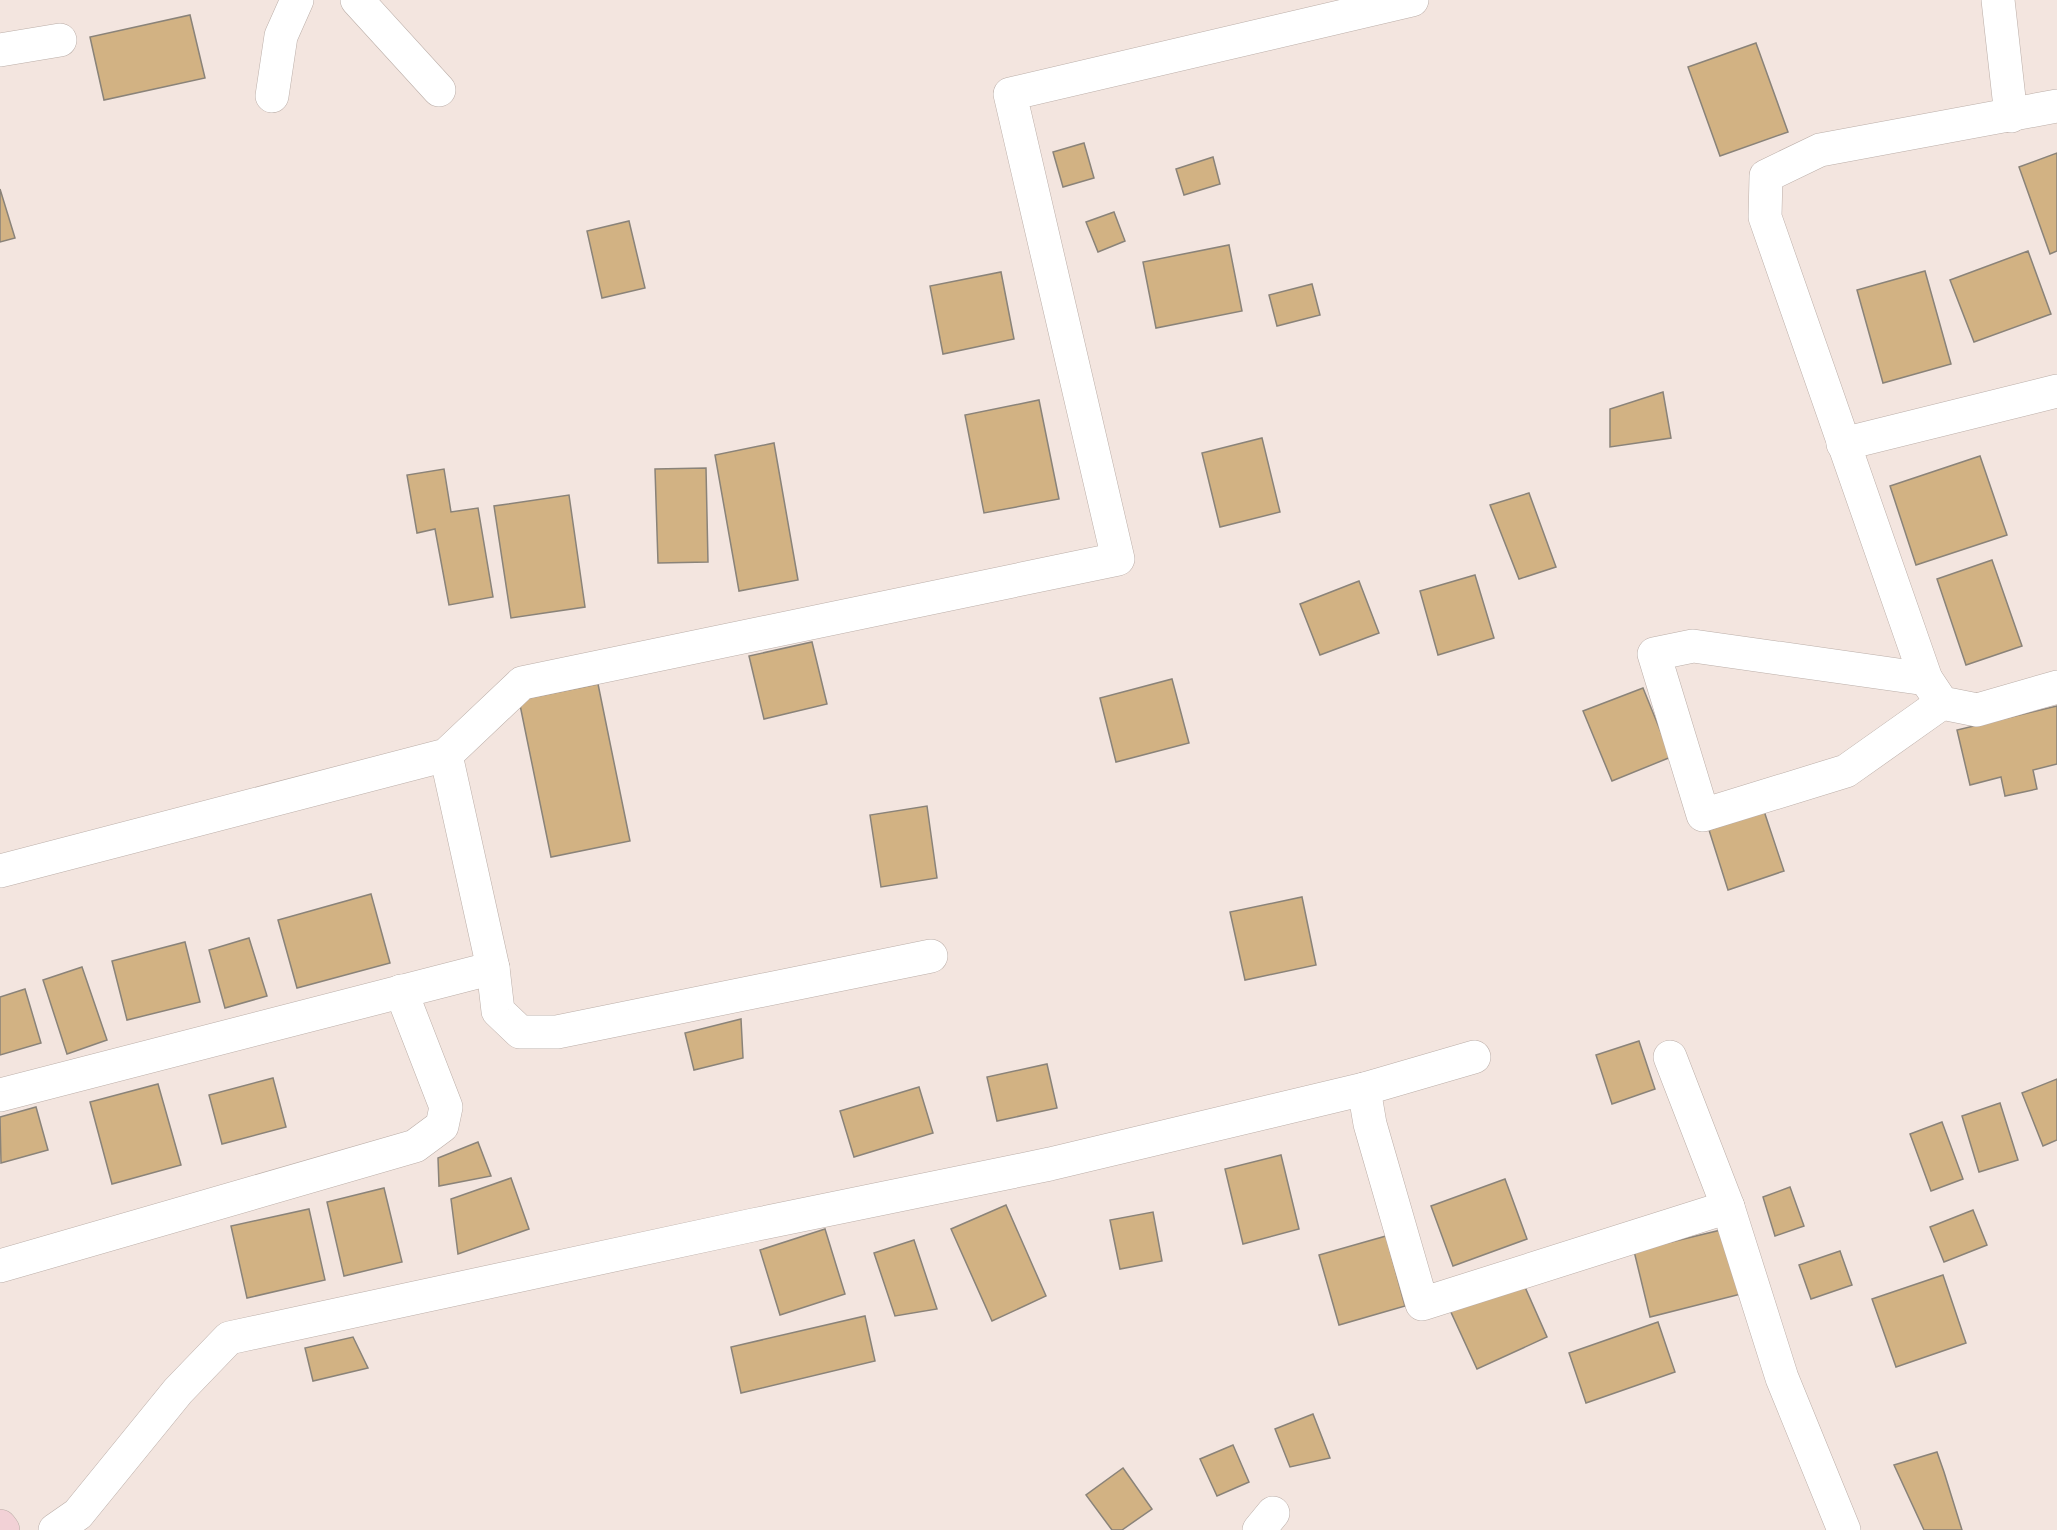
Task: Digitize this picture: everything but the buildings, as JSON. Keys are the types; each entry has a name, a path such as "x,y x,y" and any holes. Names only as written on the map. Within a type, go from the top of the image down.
{"street":[{"path":"272,96 281,36 297,0"},
{"path":"357,0 439,90"},
{"path":"0,871 446,755 522,683 1118,558 1010,94 1413,0"},
{"path":"1998,0 2011,116"},
{"path":"0,50 60,40"},
{"path":"1934,691 1843,444 1765,216 1766,176 1820,150 2057,106"},
{"path":"1843,444 2057,391"},
{"path":"1934,691 1846,771 1703,815 1654,654 1693,646 1934,691 1977,710 2057,687"},
{"path":"446,755 493,968 498,1011 520,1032 557,1032 931,956"},
{"path":"0,1095 493,968"},
{"path":"0,1266 415,1146 442,1125 446,1107 401,991"},
{"path":"56,1530 78,1514 178,1391 229,1338 753,1225 1050,1164 1364,1089 1474,1057"},
{"path":"1670,1057 1728,1207 1782,1378 1844,1530"},
{"path":"1364,1089 1370,1124 1422,1304 1728,1207"},
{"path":"0,1526 3,1530"}]}
